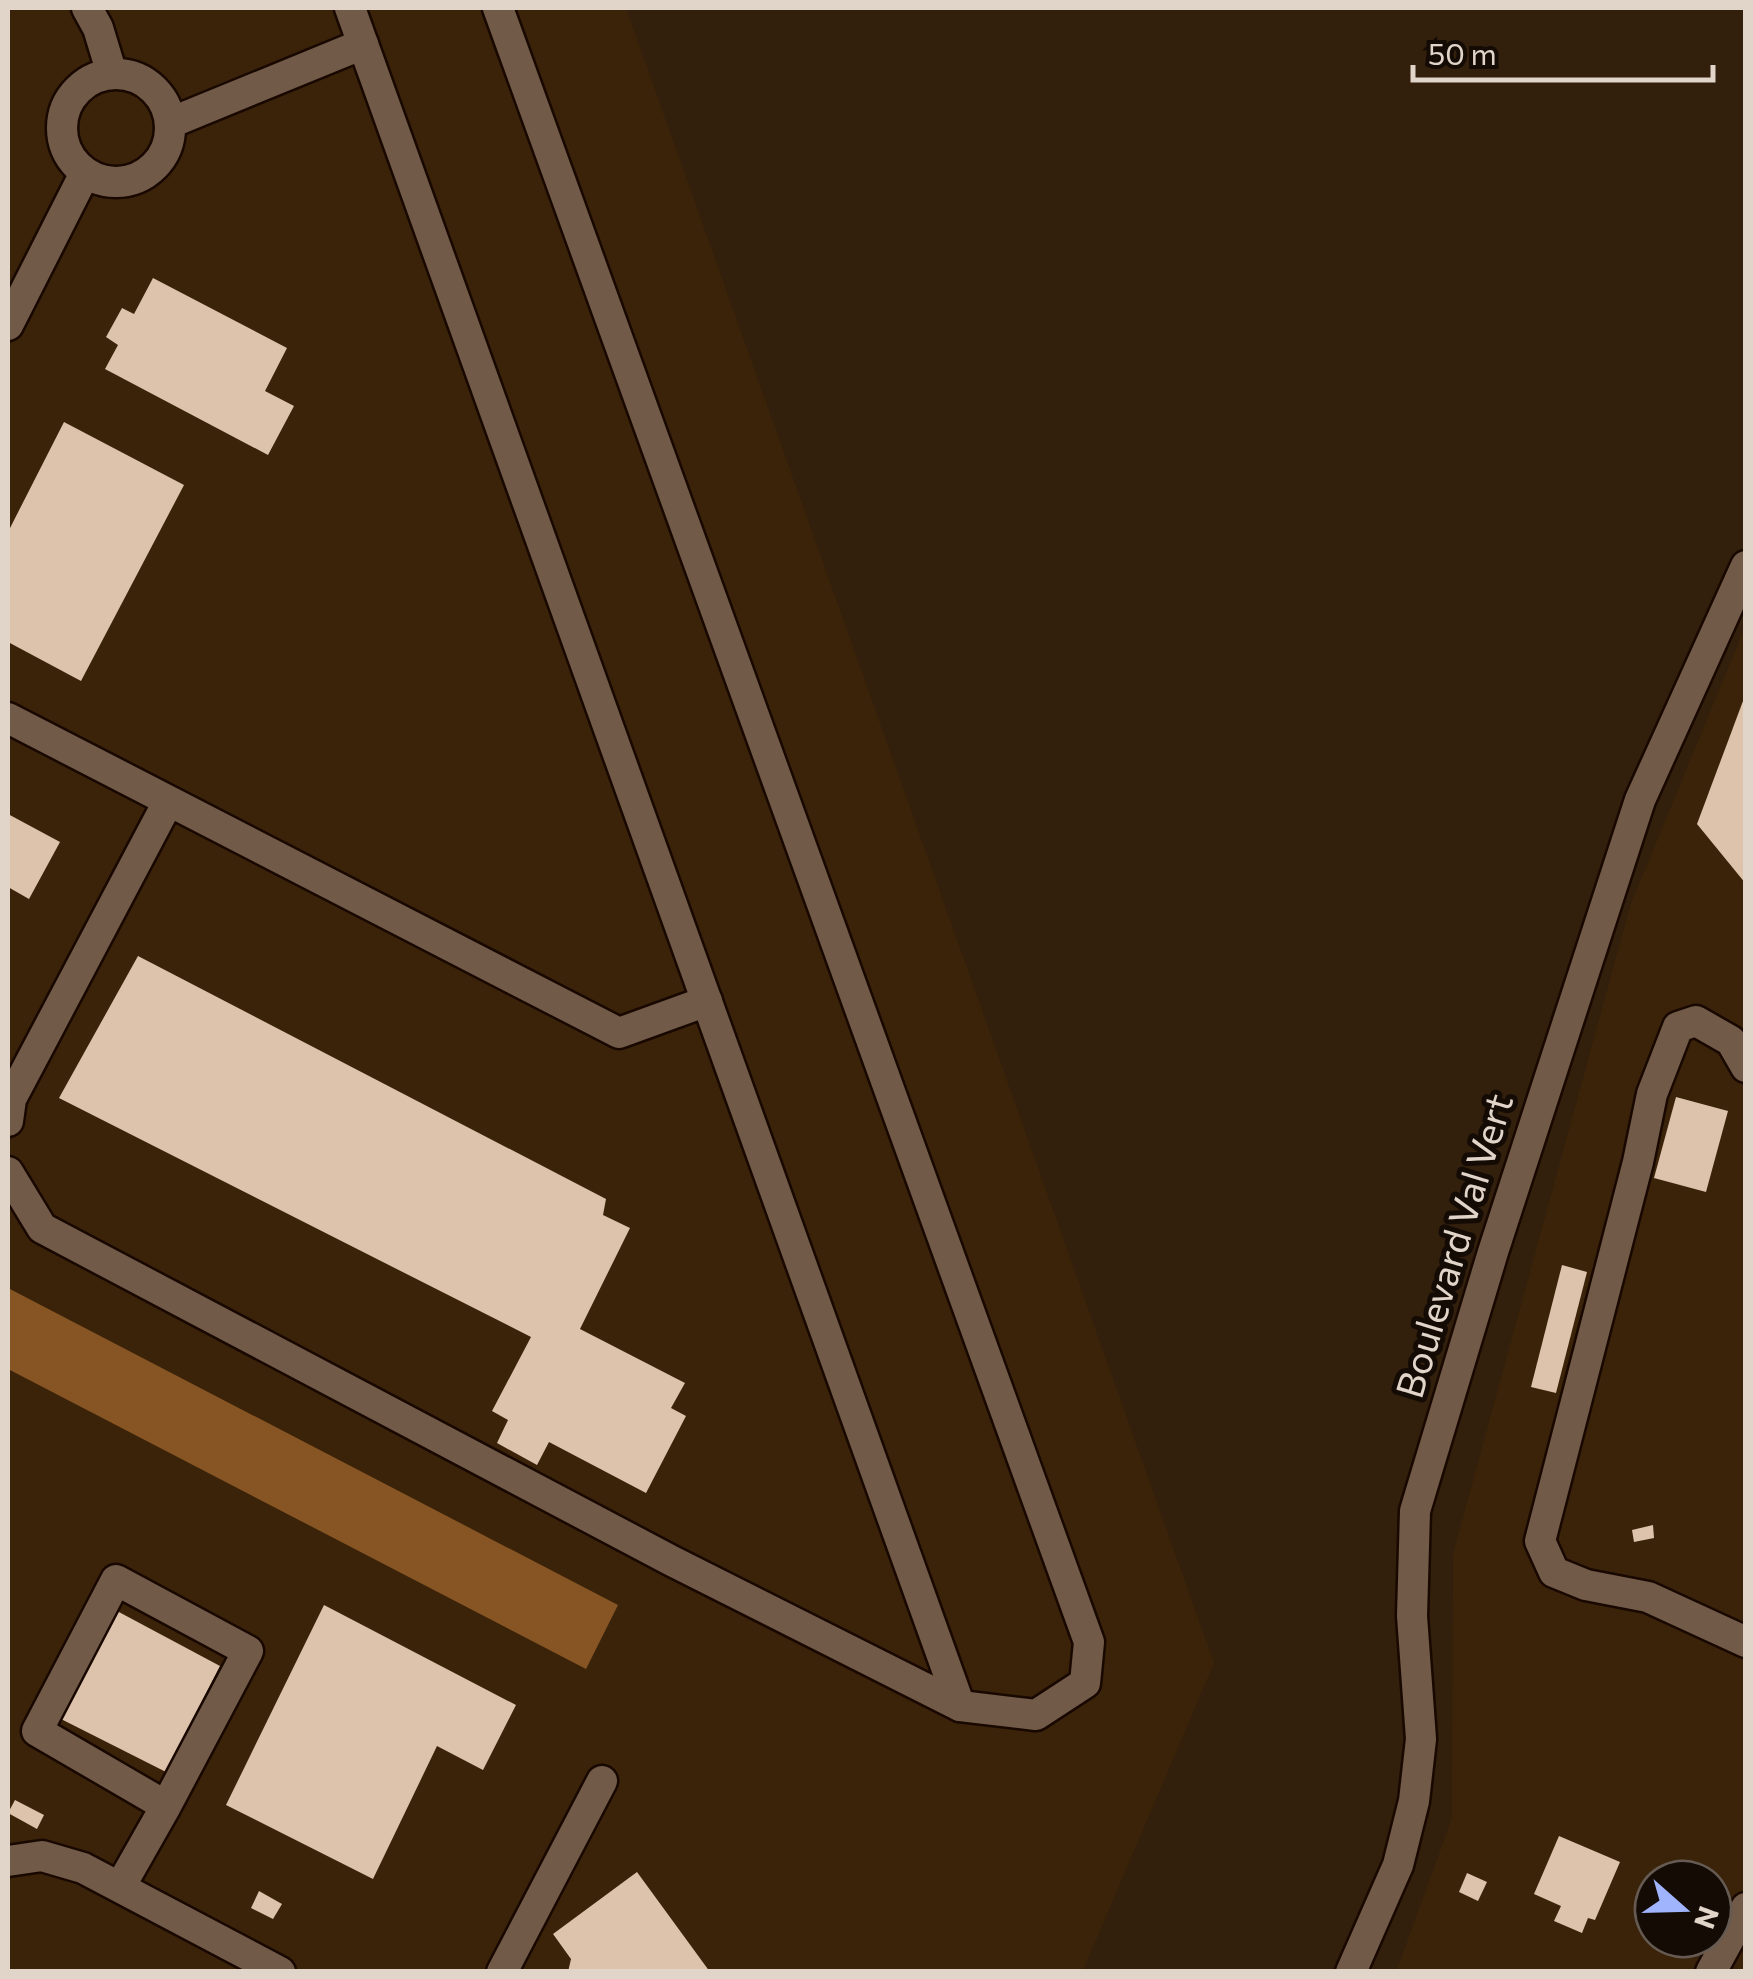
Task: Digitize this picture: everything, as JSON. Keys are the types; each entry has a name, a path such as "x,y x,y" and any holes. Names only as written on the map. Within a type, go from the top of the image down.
{"street":[{"path":"87,8 98,28 112,74"},
{"path":"350,8 960,1706"},
{"path":"8,1172 42,1228 672,1561 960,1706 1036,1715 1085,1684 1089,1642 498,8"},
{"path":"170,123 363,44"},
{"path":"112,74 129,76 157,93 170,123 162,157 136,178 118,182 85,173 65,147 64,114 82,86 112,74"},
{"path":"8,325 85,173"},
{"name":"Boulevard Val Vert","path":"1350,1972 1398,1865 1414,1801 1421,1739 1412,1616 1415,1511 1493,1252 1640,800 1746,566"},
{"path":"8,718 619,1033 707,1001"},
{"path":"8,1121 10,1098 168,802"},
{"path":"1746,1067 1732,1042 1696,1021 1678,1027 1652,1094 1540,1541 1554,1572 1601,1589 1648,1597 1746,1642"},
{"path":"120,1888 144,1839 166,1806 248,1652 116,1580 37,1731 166,1806"},
{"path":"502,1972 602,1780"},
{"path":"8,1861 42,1856 83,1868 280,1972"},
{"path":"1711,1972 1746,1908"}],"shaded area":[{"path":"8,8 626,8 1214,1663 1083,1971 8,1972"},
{"path":"1745,627 1745,1971 1396,1972 1452,1818 1453,1554 1630,906"},
{"path":"8,1288 618,1605 586,1669 8,1369"}],"building":[{"path":"153,278 287,348 265,391 294,406 268,455 105,369 118,345 106,337 122,308 134,314"},
{"path":"64,422 184,485 81,681 8,642 8,532"},
{"path":"1746,693 1746,884 1697,824"},
{"path":"8,814 60,842 29,899 8,887"},
{"path":"138,956 606,1199 603,1215 630,1228 580,1329 685,1383 671,1408 686,1416 646,1493 549,1442 537,1465 497,1443 508,1420 492,1411 531,1337 59,1098"},
{"path":"1676,1097 1728,1111 1706,1192 1654,1178"},
{"path":"1562,1265 1587,1272 1556,1393 1531,1387"},
{"path":"1653,1525 1654,1538 1634,1542 1632,1530"},
{"path":"324,1605 516,1705 483,1770 437,1746 373,1879 226,1805"},
{"path":"117,1611 220,1666 166,1772 61,1719"},
{"path":"15,1800 44,1815 37,1829 8,1813"},
{"path":"1559,1836 1620,1862 1595,1920 1588,1918 1582,1933 1554,1921 1561,1906 1534,1894"},
{"path":"637,1872 710,1972 568,1972 571,1959 553,1934"},
{"path":"1467,1873 1487,1882 1478,1901 1459,1892"},
{"path":"259,1891 282,1904 273,1919 251,1908"}]}
